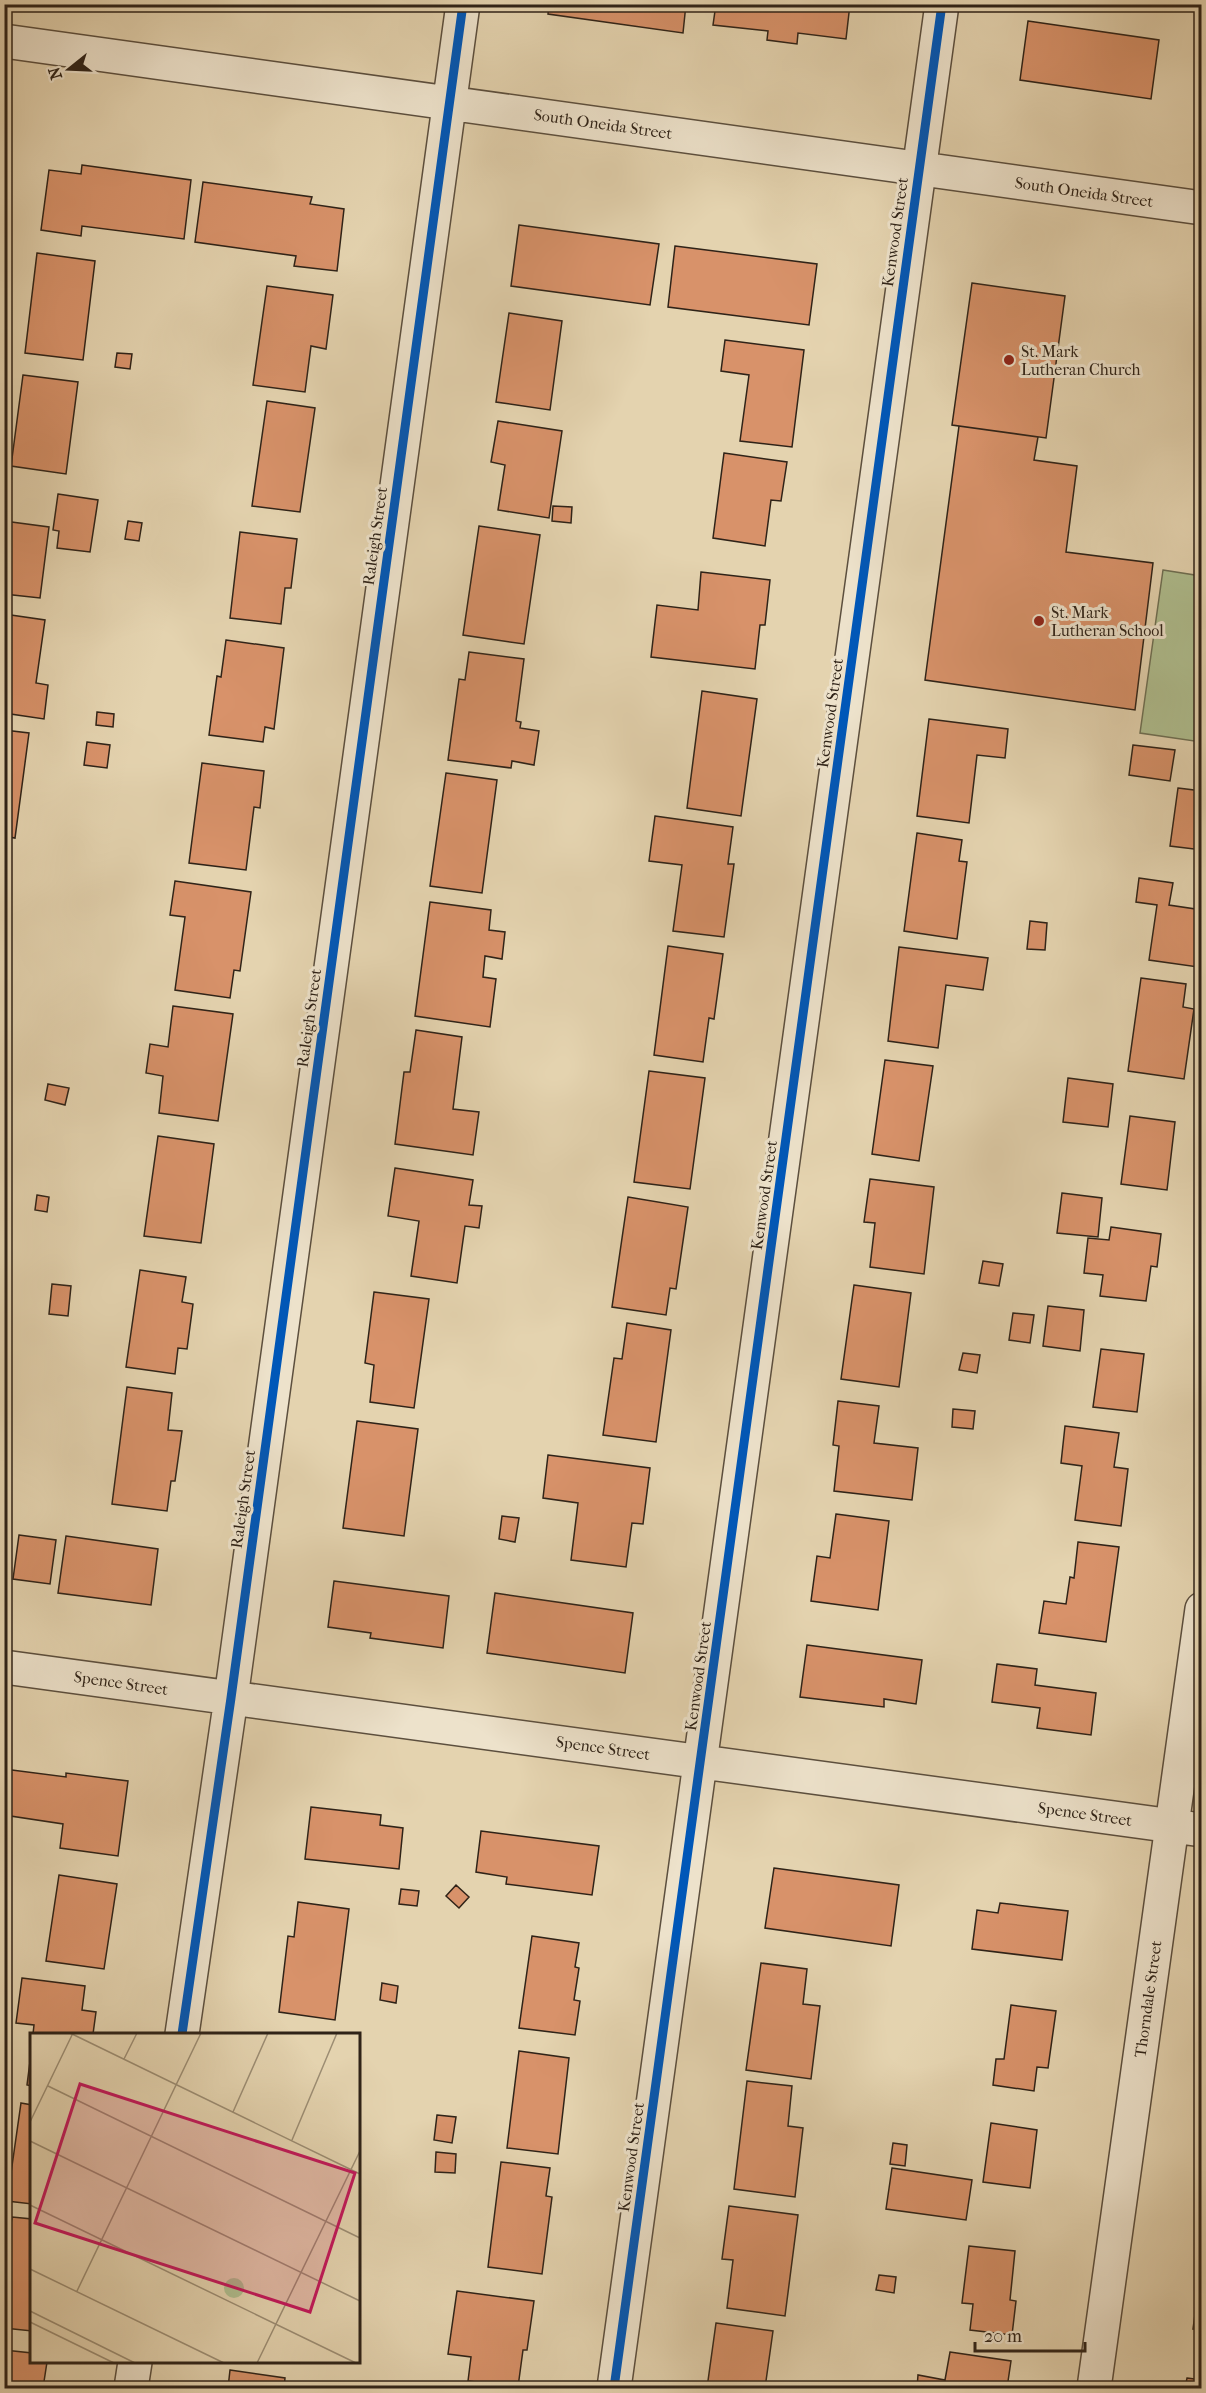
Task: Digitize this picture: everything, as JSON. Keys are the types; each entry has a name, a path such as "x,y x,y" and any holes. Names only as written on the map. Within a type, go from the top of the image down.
{"street":[{"name":"Raleigh Street","path":"182,2033 231,1698 464,4"},
{"name":"Kenwood Street","path":"614,2388 942,4"},
{"name":"South Oneida Street","path":"4,41 1202,208"},
{"name":"Thorndale Street","path":"1094,2388 1187,1828 1202,1609"},
{"name":"Spence Street","path":"4,1667 1187,1828"},
{"path":"131,2388 135,2363"}],"green space":[{"path":"1163,570 1201,576 1201,742 1140,733"}],"building":[{"path":"549,4 686,4 683,33 548,14"},
{"path":"716,4 850,4 846,39 798,33 797,44 767,40 768,31 713,25"},
{"path":"1028,21 1159,40 1151,99 1020,80"},
{"path":"82,165 191,180 184,239 82,226 81,236 41,230 49,170 81,174"},
{"path":"203,182 312,197 310,204 344,209 337,271 294,266 296,256 195,242"},
{"path":"519,225 659,244 650,305 511,286"},
{"path":"675,246 817,264 809,325 668,307"},
{"path":"37,253 95,261 83,360 25,353"},
{"name":"St. Mark Lutheran Church","path":"972,283 1065,296 1046,438 952,425"},
{"path":"267,286 333,295 326,349 311,346 305,392 253,385"},
{"path":"509,313 562,321 550,410 496,402"},
{"path":"725,340 804,350 792,447 740,441 749,375 721,371"},
{"path":"117,353 132,354 130,369 115,367"},
{"path":"23,375 78,382 66,474 11,466"},
{"path":"267,401 315,408 300,512 252,506"},
{"path":"498,421 562,431 549,518 498,510 505,465 491,462"},
{"name":"St. Mark Lutheran School","path":"959,426 1038,437 1034,460 1077,466 1066,552 1153,563 1135,710 925,680"},
{"path":"724,453 787,462 781,501 771,500 765,546 713,538"},
{"path":"58,494 98,500 90,552 57,548 59,531 53,530"},
{"path":"553,506 572,507 571,523 552,521"},
{"path":"4,521 49,527 40,598 4,594"},
{"path":"128,521 142,523 139,541 125,539"},
{"path":"479,526 540,535 524,644 463,635"},
{"path":"240,532 297,539 291,588 285,588 281,624 230,618"},
{"path":"701,572 770,580 765,625 760,625 755,669 651,657 657,605 698,610"},
{"path":"4,614 45,620 36,683 48,685 44,719 4,713"},
{"path":"226,640 284,648 274,729 265,727 263,742 209,735 217,676 221,677"},
{"path":"469,652 524,659 516,721 521,722 520,728 539,731 534,765 512,761 511,768 448,760 459,679 465,680"},
{"path":"702,691 757,699 741,816 687,808"},
{"path":"97,712 114,714 113,727 96,725"},
{"path":"929,719 1008,729 1005,758 977,755 969,823 917,816"},
{"path":"4,730 29,733 15,838 4,836"},
{"path":"87,742 110,745 107,768 84,765"},
{"path":"1133,745 1175,750 1170,781 1129,775"},
{"path":"202,763 264,771 260,808 254,807 246,870 189,863"},
{"path":"446,773 497,780 482,893 430,886"},
{"path":"1178,788 1202,791 1202,850 1170,846"},
{"path":"655,816 733,827 728,864 734,864 724,937 673,931 682,865 649,861"},
{"path":"917,833 962,840 959,861 967,862 957,939 904,931"},
{"path":"1139,878 1173,883 1169,905 1202,910 1202,943 1198,967 1149,960 1157,905 1136,902"},
{"path":"175,881 251,892 240,971 234,970 230,998 175,990 185,917 170,915"},
{"path":"430,902 491,910 489,930 505,932 502,959 485,956 483,977 496,979 490,1027 415,1016"},
{"path":"1030,921 1047,923 1045,950 1027,949"},
{"path":"668,946 723,954 714,1019 709,1018 703,1062 654,1055"},
{"path":"899,947 988,958 983,990 946,985 938,1048 888,1041"},
{"path":"1141,978 1186,984 1183,1007 1194,1009 1184,1079 1128,1071"},
{"path":"173,1006 233,1014 218,1121 159,1113 163,1076 146,1073 150,1044 168,1047"},
{"path":"416,1030 462,1037 453,1109 479,1112 473,1155 395,1144 404,1072 410,1072"},
{"path":"885,1060 933,1066 919,1161 872,1154"},
{"path":"649,1071 705,1078 690,1189 634,1182"},
{"path":"1068,1078 1113,1084 1108,1127 1063,1122"},
{"path":"48,1084 69,1088 65,1105 45,1100"},
{"path":"1130,1116 1175,1122 1167,1190 1121,1184"},
{"path":"158,1136 214,1144 201,1243 144,1236"},
{"path":"395,1168 473,1180 469,1205 482,1206 479,1228 465,1226 457,1283 411,1276 419,1221 388,1216"},
{"path":"870,1179 934,1187 924,1274 870,1267 875,1223 864,1222"},
{"path":"1062,1193 1102,1198 1098,1237 1057,1233"},
{"path":"37,1195 49,1197 47,1212 35,1210"},
{"path":"628,1197 688,1207 676,1289 670,1288 666,1315 612,1307"},
{"path":"1111,1227 1161,1234 1157,1267 1151,1266 1146,1301 1100,1296 1103,1275 1084,1273 1088,1238 1109,1240"},
{"path":"983,1261 1003,1264 999,1286 979,1283"},
{"path":"140,1270 186,1277 182,1302 193,1304 187,1349 178,1348 175,1374 126,1367"},
{"path":"52,1284 71,1286 68,1316 49,1314"},
{"path":"854,1285 911,1293 899,1387 841,1379"},
{"path":"374,1292 429,1299 414,1408 370,1402 374,1365 365,1363"},
{"path":"1048,1306 1084,1310 1080,1351 1043,1346"},
{"path":"1013,1313 1034,1315 1030,1343 1009,1340"},
{"path":"627,1323 671,1330 656,1442 603,1435 614,1358 622,1359"},
{"path":"1101,1349 1144,1354 1137,1412 1093,1407"},
{"path":"963,1353 980,1355 977,1373 959,1370"},
{"path":"127,1387 172,1393 168,1430 182,1431 175,1481 171,1481 167,1511 112,1504"},
{"path":"838,1401 879,1406 874,1443 918,1448 912,1500 834,1491 839,1446 833,1445"},
{"path":"953,1409 975,1411 973,1429 952,1427"},
{"path":"357,1421 418,1429 404,1536 343,1528"},
{"path":"1065,1426 1119,1433 1114,1467 1128,1469 1121,1526 1075,1520 1082,1466 1061,1463"},
{"path":"548,1455 650,1468 643,1524 632,1523 626,1567 571,1560 578,1503 543,1498"},
{"path":"836,1514 889,1521 878,1610 811,1601 817,1556 830,1558"},
{"path":"502,1516 519,1518 515,1542 499,1539"},
{"path":"19,1535 56,1540 50,1584 13,1579"},
{"path":"66,1536 158,1549 151,1605 58,1593"},
{"path":"1078,1542 1119,1547 1106,1642 1039,1633 1044,1601 1066,1604 1070,1577 1074,1578"},
{"path":"334,1581 449,1596 443,1648 370,1638 371,1633 328,1627"},
{"path":"495,1593 633,1613 625,1673 487,1653"},
{"path":"807,1645 922,1660 916,1704 884,1699 884,1707 800,1697"},
{"path":"997,1664 1037,1669 1035,1685 1096,1693 1091,1735 1037,1728 1040,1708 992,1702"},
{"path":"4,1769 66,1777 66,1773 128,1781 118,1856 60,1848 63,1824 4,1815"},
{"path":"311,1807 381,1815 380,1825 403,1828 399,1869 305,1859"},
{"path":"481,1831 599,1846 592,1895 506,1884 507,1877 476,1872"},
{"path":"774,1868 899,1885 891,1946 765,1928"},
{"path":"59,1875 117,1884 104,1969 46,1961"},
{"path":"456,1885 469,1897 459,1908 446,1896"},
{"path":"401,1889 419,1891 417,1906 399,1904"},
{"path":"298,1902 349,1909 335,2020 279,2012 288,1936 294,1937"},
{"path":"1000,1903 1068,1911 1062,1960 972,1949 977,1910 998,1913"},
{"path":"532,1936 579,1943 575,1967 579,1968 574,2000 580,2001 575,2035 519,2028"},
{"path":"761,1963 807,1969 803,2004 820,2006 811,2079 746,2070"},
{"path":"22,1978 85,1986 82,2010 96,2012 93,2033 33,2033 34,2025 16,2023"},
{"path":"382,1983 398,1986 396,2003 380,2000"},
{"path":"1011,2005 1056,2011 1048,2068 1037,2067 1034,2091 993,2085 996,2059 1004,2059"},
{"path":"519,2051 569,2058 558,2154 507,2148"},
{"path":"30,2062 30,2086 27,2085"},
{"path":"747,2081 792,2086 788,2126 803,2128 795,2197 734,2189"},
{"path":"21,2103 30,2105 30,2204 7,2201"},
{"path":"437,2115 456,2117 452,2143 434,2140"},
{"path":"991,2123 1037,2130 1030,2188 983,2182"},
{"path":"893,2143 907,2145 905,2166 890,2164"},
{"path":"436,2152 456,2154 455,2173 435,2172"},
{"path":"501,2162 550,2168 546,2196 552,2197 542,2274 488,2267"},
{"path":"892,2168 972,2180 966,2220 886,2209"},
{"path":"729,2206 798,2215 785,2316 727,2308 733,2260 722,2259"},
{"path":"12,2217 30,2219 30,2331 4,2328 4,2275"},
{"path":"969,2246 1015,2251 1010,2300 1016,2301 1012,2335 970,2330 973,2304 962,2303"},
{"path":"879,2275 896,2277 894,2293 876,2290"},
{"path":"457,2291 534,2301 527,2350 523,2350 518,2387 468,2381 471,2357 448,2354"},
{"path":"1197,2300 1202,2300 1202,2330 1193,2329"},
{"path":"716,2323 773,2331 765,2388 707,2388"},
{"path":"4,2350 30,2353 30,2363 47,2363 43,2388 4,2388"},
{"path":"950,2352 1011,2361 1007,2388 917,2388 918,2375 945,2380"},
{"path":"230,2370 285,2378 284,2388 228,2388"},
{"path":"1187,2378 1202,2380 1202,2388 1185,2388"}],"cycle path":[{"path":"182,2033 231,1698 463,4"},
{"path":"614,2388 942,4"}],"place":[{"name":"St. Mark Lutheran Church","path":"1009,360"},
{"name":"St. Mark Lutheran School","path":"1039,621"}]}
